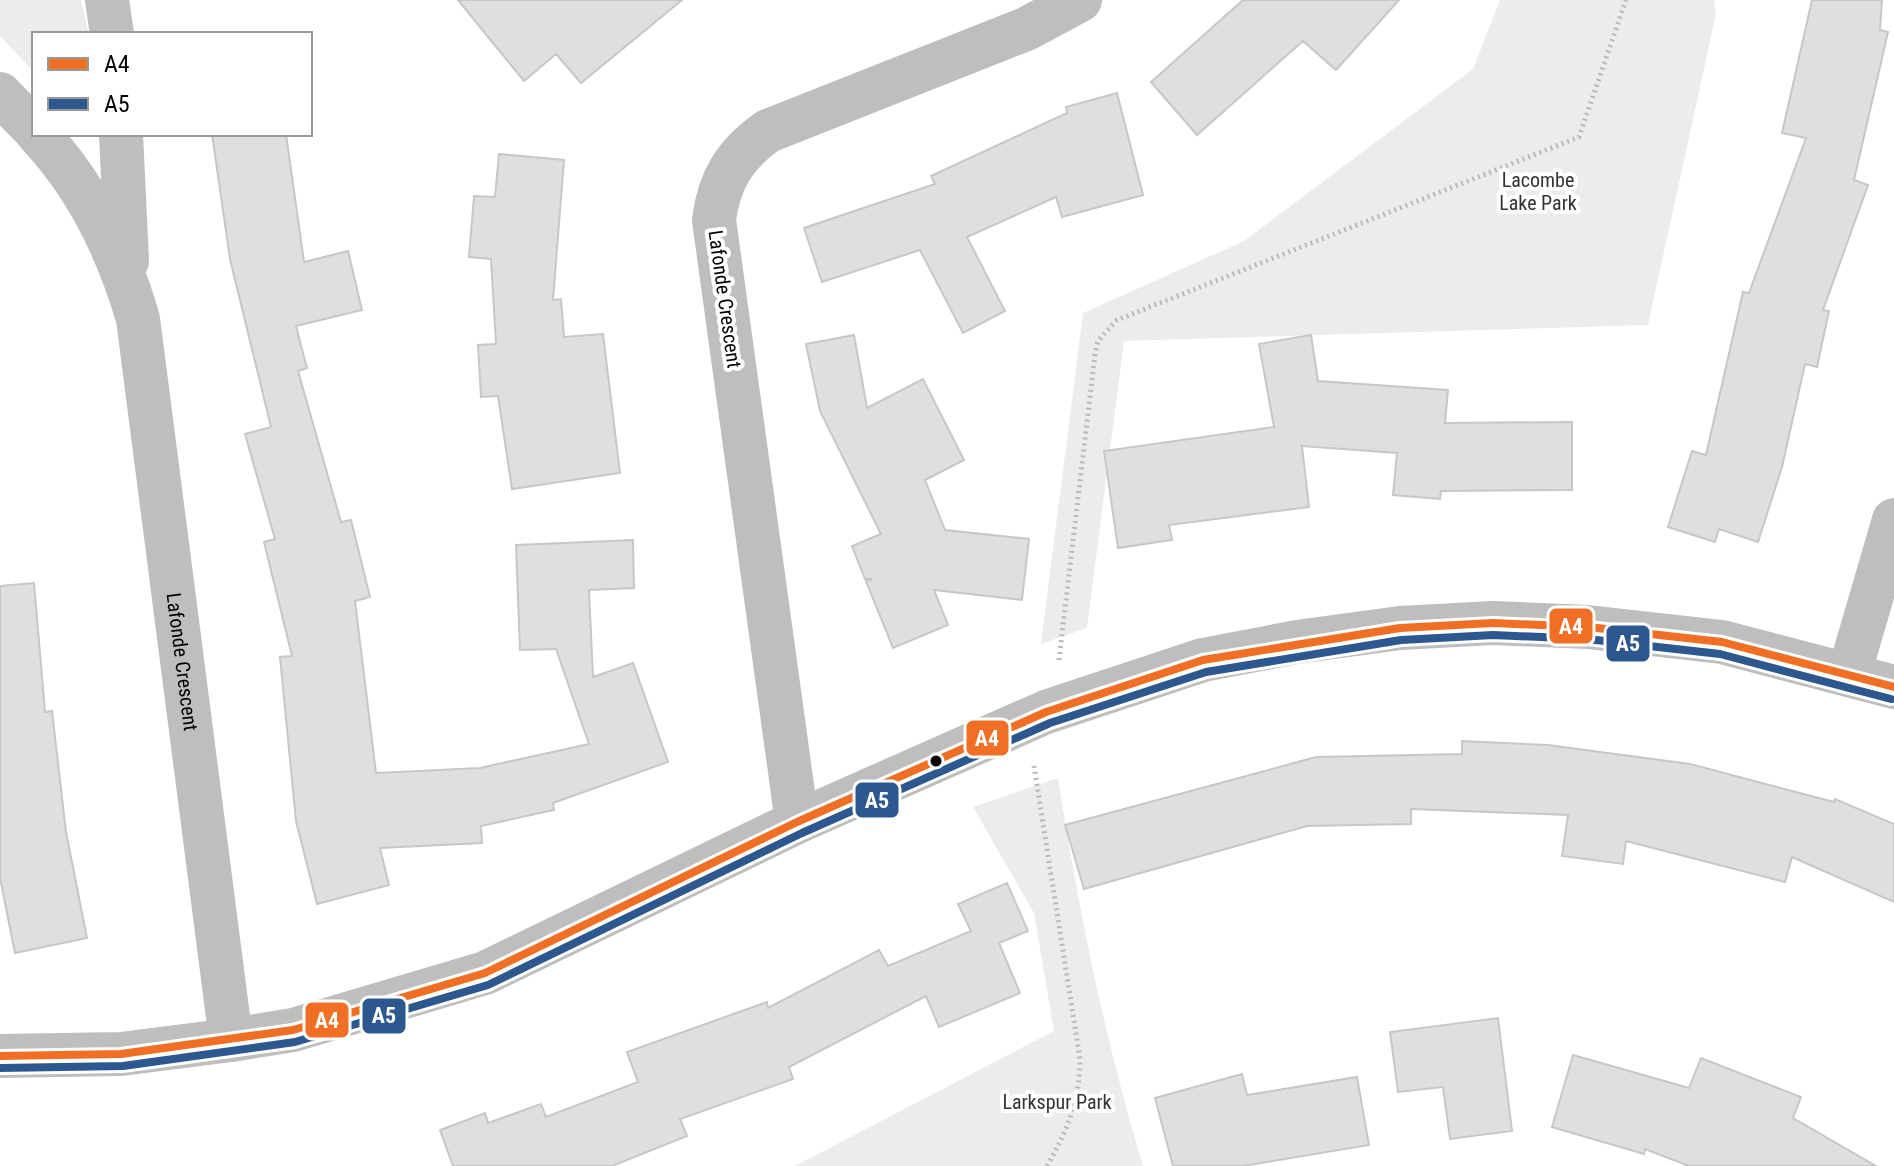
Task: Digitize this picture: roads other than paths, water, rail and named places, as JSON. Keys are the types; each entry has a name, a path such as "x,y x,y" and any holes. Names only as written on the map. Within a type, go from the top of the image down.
{"street":[{"path":"107,0 112,32"},
{"name":"Lafonde Crescent","path":"797,822 714,220 721,185 740,153 768,131 1026,29 1080,0"},
{"path":"0,94 32,127"},
{"name":"Lafonde Crescent","path":"40,136 81,187 114,247 128,283"},
{"name":"Lafonde Crescent","path":"121,136 128,283 150,390 231,1040"},
{"path":"1849,674 1894,520"},
{"path":"0,1056 121,1054 293,1030 485,973 797,822 1046,712 1203,660 1297,642 1400,628 1493,623 1588,627 1722,642 1894,687"}],"park label":[{"name":"Lacombe Lake Park","path":"1538,192"},
{"name":"Larkspur Park","path":"1057,1102"}]}
